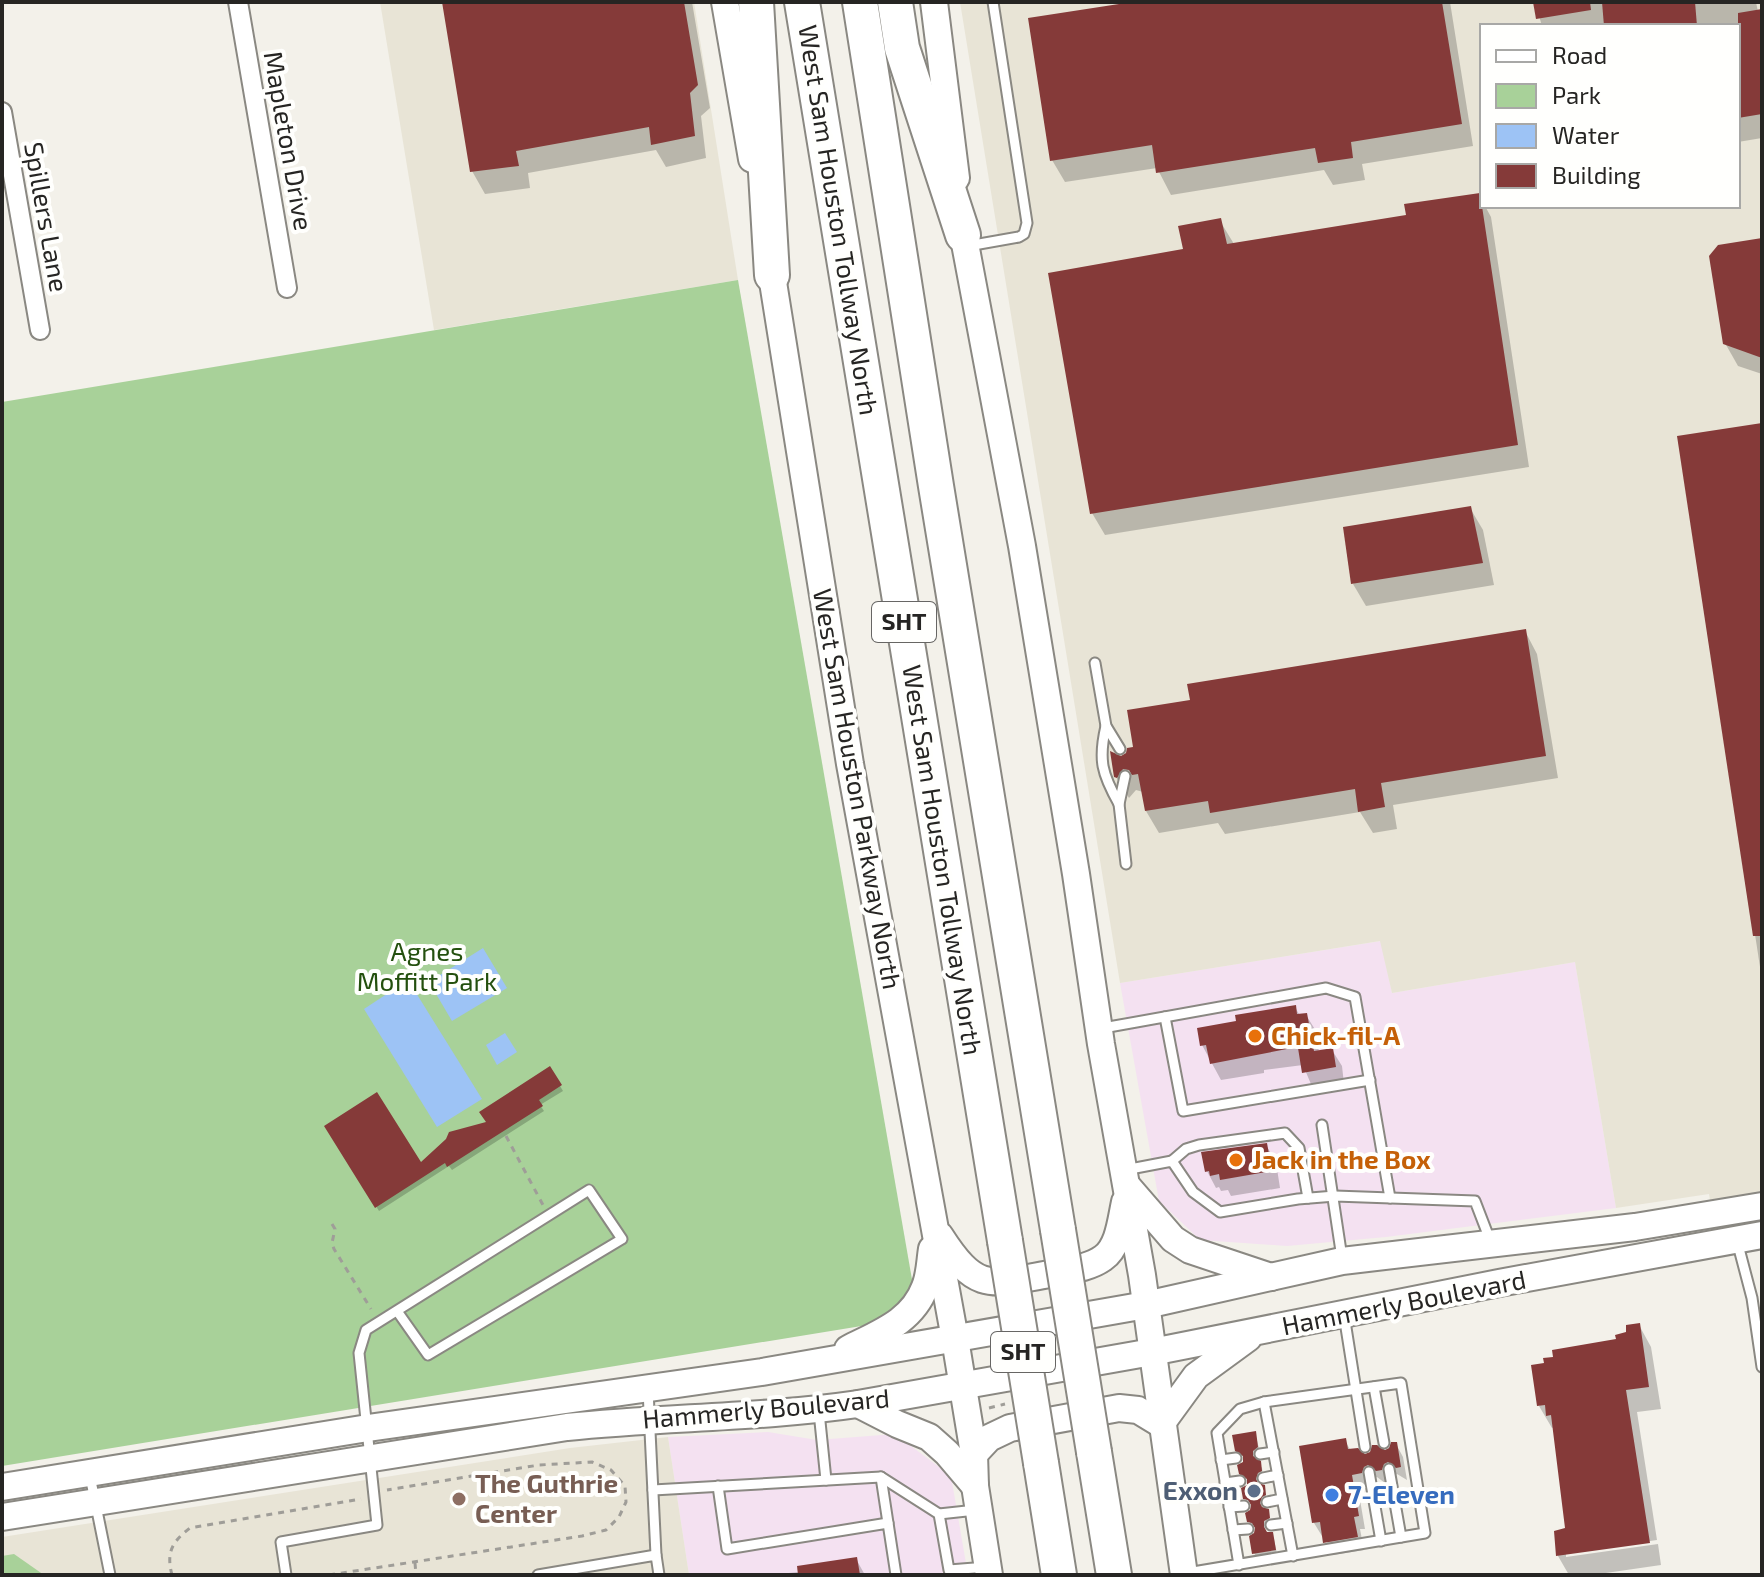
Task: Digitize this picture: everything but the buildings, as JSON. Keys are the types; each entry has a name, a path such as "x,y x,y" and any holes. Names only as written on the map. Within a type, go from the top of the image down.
{"highway":[{"path":"756,2 772,275"},
{"name":"West Sam Houston Tollway North","path":"802,2 1059,1575"},
{"name":"West Sam Houston Tollway North","path":"860,2 938,502 1114,1575"},
{"path":"895,2 902,48 964,241"}],"main road":[{"name":"West Sam Houston Parkway North","path":"725,2 850,764 955,1339 974,1454 988,1571"},
{"path":"934,2 964,241 1022,546 1099,1029 1126,1178 1184,1574"},
{"path":"936,1230 957,1263 973,1276 997,1284 1085,1267 1104,1258 1117,1238 1126,1178"},
{"path":"1126,1178 1173,1239 1190,1250 1271,1277"},
{"name":"Hammerly Boulevard","path":"2,1487 368,1428 822,1362 1146,1305 1342,1261 1635,1227 1762,1206"},
{"path":"822,1362 897,1324 911,1311 925,1286 936,1230"},
{"name":"Hammerly Boulevard","path":"2,1517 567,1427 858,1404 1152,1352 1762,1235"},
{"path":"1161,1424 1189,1384 1206,1367 1259,1331"},
{"path":"858,1404 929,1437 977,1498"},
{"path":"974,1454 989,1438 1010,1428 1119,1408 1138,1410 1161,1424"}],"street":[{"name":"Mapleton Drive","path":"238,2 287,288"},
{"name":"Spillers Lane","path":"2,112 40,330"}],"lane":[{"path":"964,241 1019,237 1024,234 1027,223 993,2"},
{"path":"1095,663 1106,726 1120,749"},
{"path":"1106,726 1100,750 1104,779 1119,804"},
{"path":"1125,776 1119,804 1126,864"},
{"path":"1099,1029 1326,988 1355,997 1390,1198"},
{"path":"1165,1017 1183,1111 1370,1080"},
{"path":"1322,1125 1335,1196 1342,1261"},
{"path":"1126,1178 1172,1161 1186,1149 1199,1145 1285,1133 1299,1148 1308,1198"},
{"path":"1172,1161 1193,1192 1220,1212 1335,1196 1475,1201 1492,1245"},
{"path":"286,1575 281,1542 377,1525 359,1353 366,1330 589,1190 622,1239 428,1355 397,1311"},
{"path":"1736,1238 1757,1297 1762,1367"},
{"path":"1344,1315 1365,1447"},
{"path":"1184,1574 1239,1565 1293,1556 1425,1533 1401,1383 1264,1402 1240,1409 1217,1433 1239,1565"},
{"path":"648,1386 659,1575"},
{"path":"1374,1387 1384,1443"},
{"path":"1264,1402 1293,1556"},
{"path":"819,1409 826,1480"},
{"path":"1260,1454 1274,1452"},
{"path":"1221,1460 1236,1458"},
{"path":"1389,1469 1401,1537"},
{"path":"1369,1472 1381,1541"},
{"path":"89,1474 110,1575"},
{"path":"1263,1478 1278,1475"},
{"path":"653,1490 881,1477 939,1514 949,1572 988,1571"},
{"path":"881,1477 896,1575"},
{"path":"1173,1499 1226,1488 1240,1481"},
{"path":"718,1486 727,1549 888,1523"},
{"path":"939,1514 977,1498"},
{"path":"1267,1502 1282,1499"},
{"path":"1229,1507 1244,1506"},
{"path":"1271,1525 1287,1523"},
{"path":"1233,1530 1248,1529"},
{"path":"538,1575 656,1555"}],"path":[{"path":"506,1136 549,1216"},
{"path":"332,1224 335,1229 334,1249 380,1322"},
{"path":"172,1575 169,1552 175,1540 190,1528 374,1495 393,1488 539,1465 592,1462 611,1470 625,1486 626,1502 619,1517 606,1530 329,1575"},
{"path":"415,1561 416,1575"}],"shaded area":[{"path":"380,2 694,2 738,280 434,330"},
{"path":"960,2 1762,2 1762,1206 1712,1213 1709,1194 1616,1208 1575,962 1392,993 1380,941 1120,983"},
{"path":"1381,941 1392,993 1575,962 1616,1208 1386,1237 1287,1246 1200,1240 1159,1201 1120,983"},
{"path":"768,1432 817,1440 895,1434 951,1476 968,1575 689,1575 668,1437"},
{"name":"The Guthrie Center","path":"668,1437 689,1575 2,1575 2,1537 570,1448"}],"green space":[{"name":"Agnes Moffitt Park","path":"738,280 914,1291 886,1322 2,1466 2,402"},
{"path":"14,1554 44,1575 2,1575 2,1556"}],"water":[{"path":"483,948 507,988 452,1021 429,982"},
{"path":"408,980 482,1099 437,1127 364,1009"},
{"path":"505,1033 517,1052 497,1065 486,1045"}],"place":[{"name":"Chick-fil-A","path":"1255,1036"},
{"name":"Jack in the Box","path":"1236,1160"},
{"name":"Exxon","path":"1254,1491"},
{"name":"7-Eleven","path":"1332,1495"},
{"name":"The Guthrie Center","path":"459,1499"}]}
